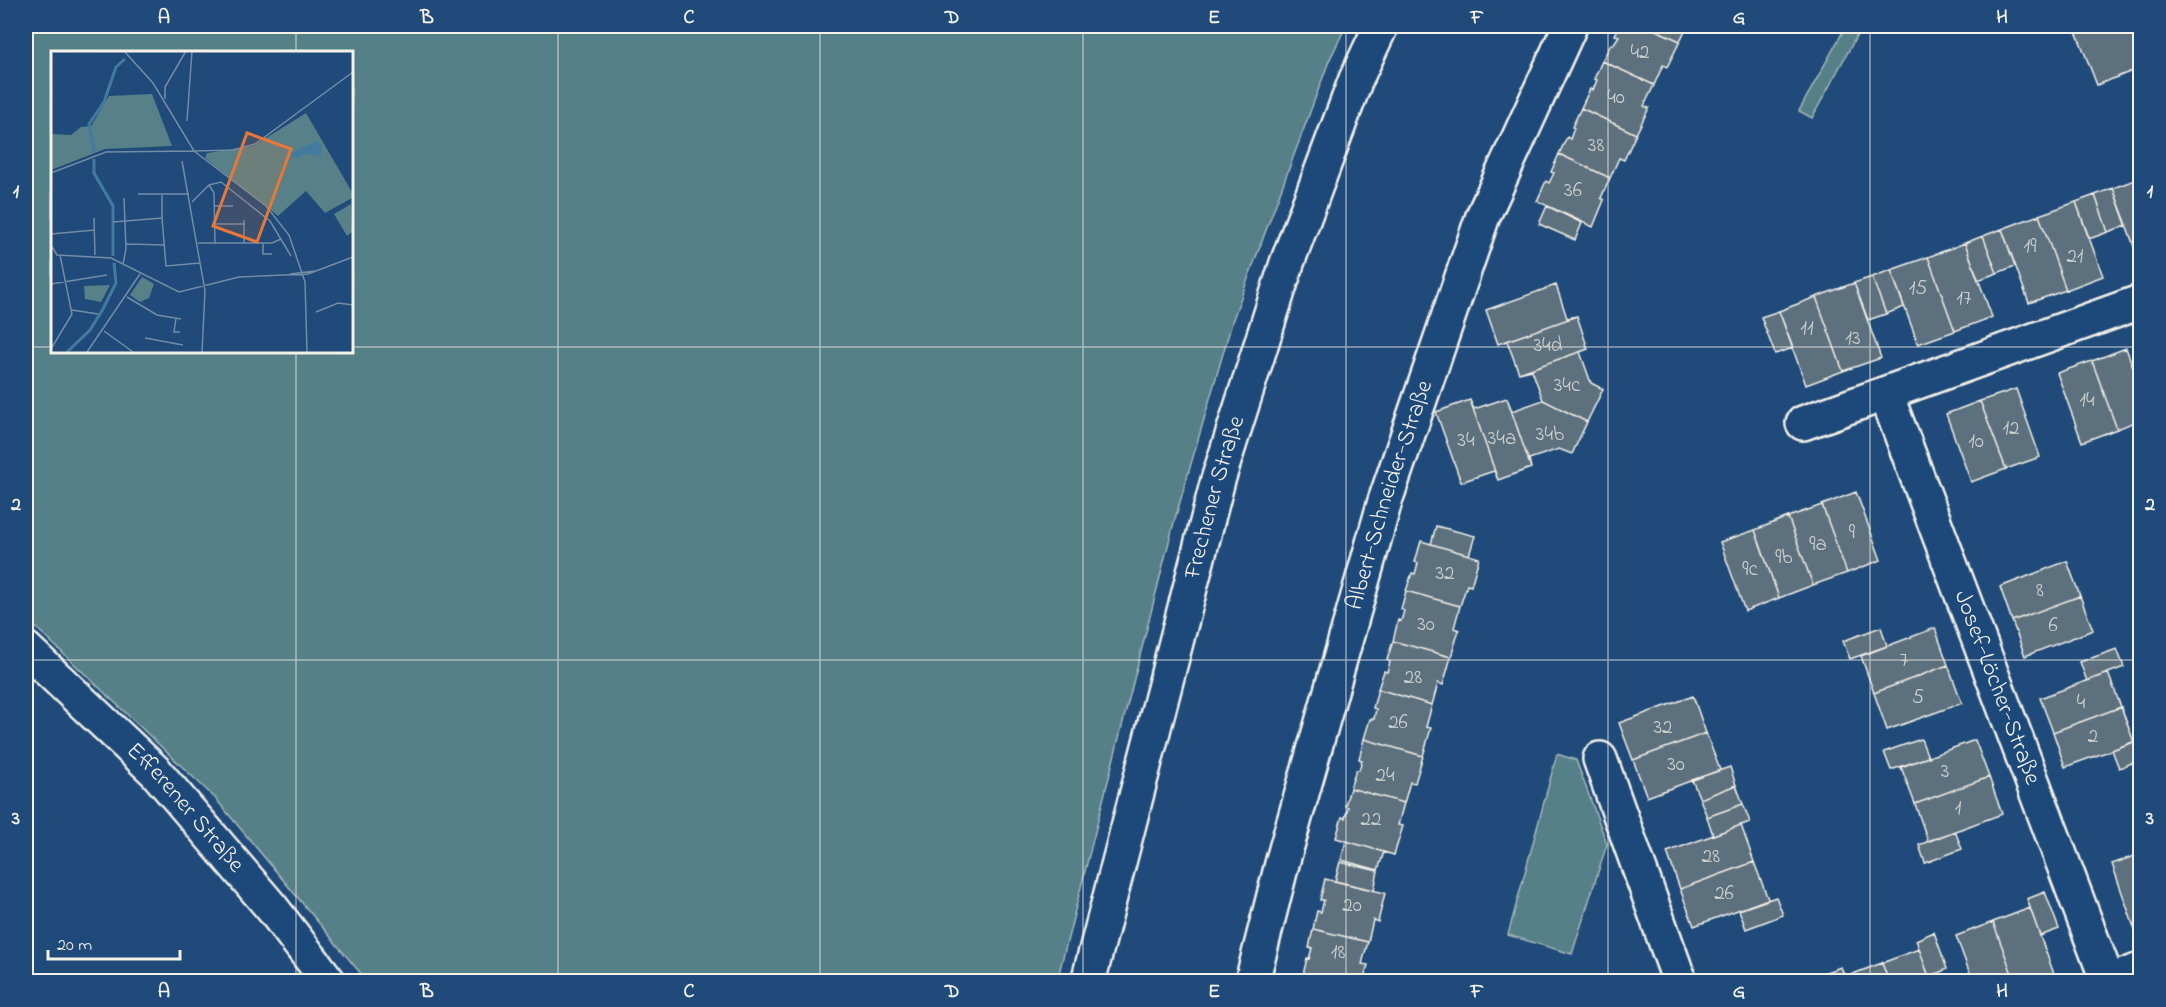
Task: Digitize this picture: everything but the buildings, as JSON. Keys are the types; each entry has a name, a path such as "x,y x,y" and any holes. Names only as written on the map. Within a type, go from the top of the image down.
{"street":[{"name":"Frechener Straße","path":"1088,981 1218,480 1287,263 1356,79 1381,26"},
{"name":"Albert-Schneider-Straße","path":"1252,981 1283,860 1385,501 1483,216 1570,26"},
{"path":"1803,423 2140,302"},
{"name":"Josef-Löcher-Straße","path":"1886,394 2108,981"},
{"name":"Efferener Straße","path":"26,649 156,772 272,908 329,981"},
{"path":"1600,759 1680,981"},
{"path":"2108,981 2140,970"}],"green space":[{"path":"26,26 1346,26 1329,61 1233,319 1173,526 1057,981 367,981 215,798 26,618"},
{"path":"1846,26 1862,26 1812,118 1799,111"},
{"path":"1557,754 1576,760 1607,844 1572,954 1508,935"}]}
